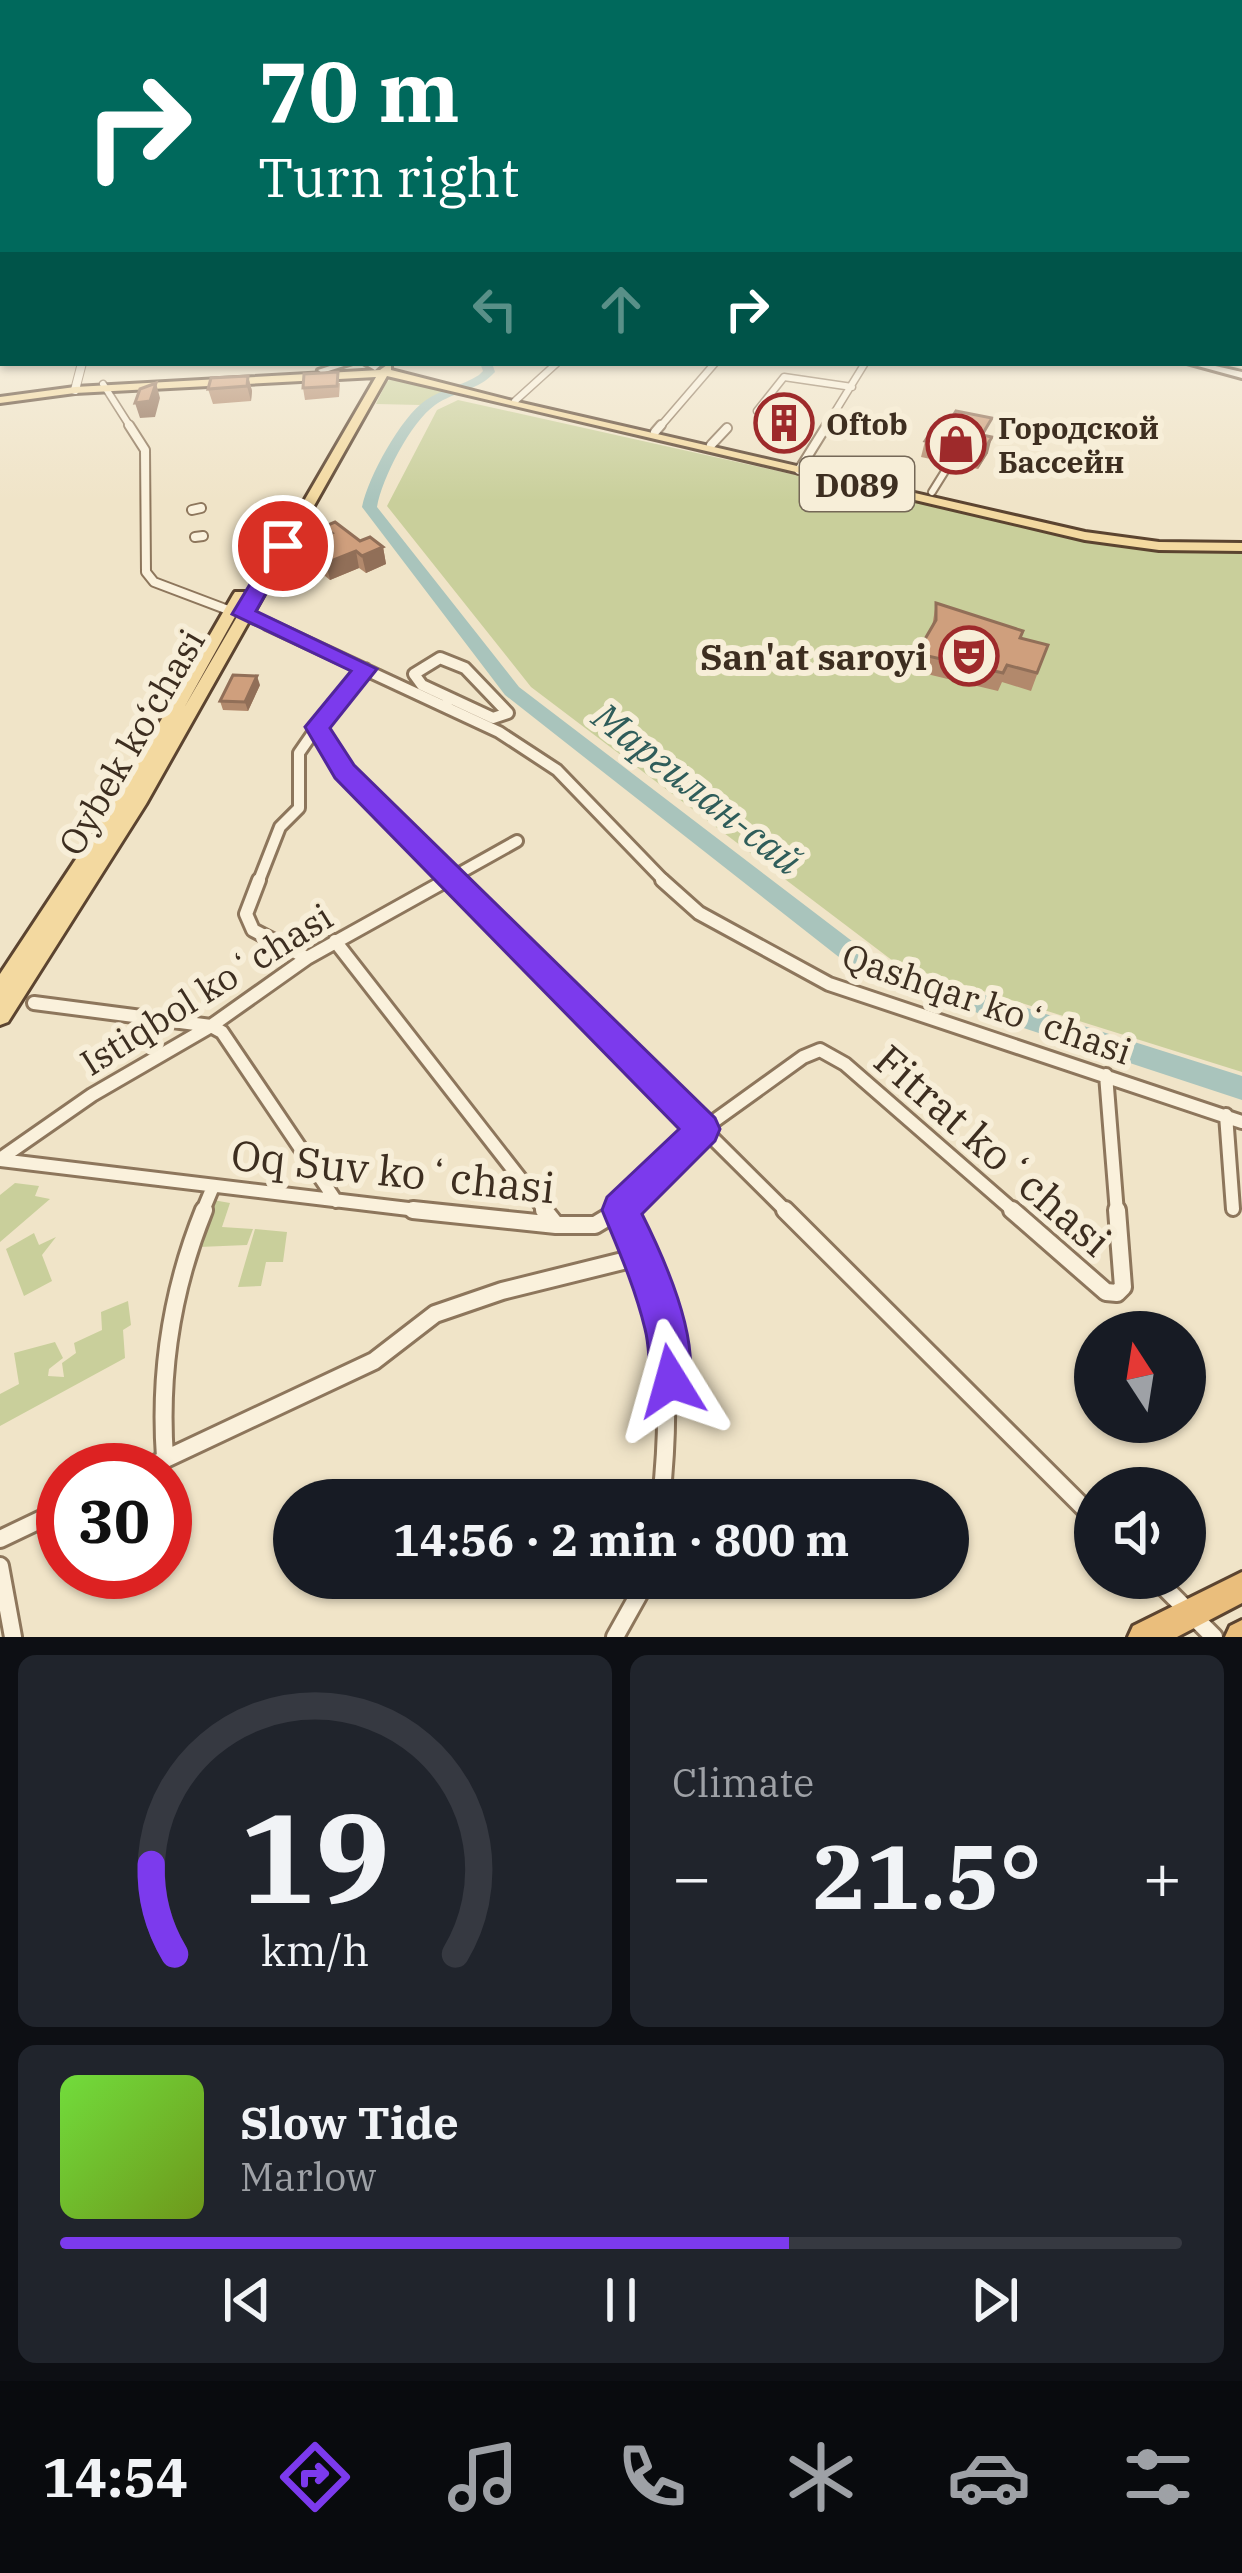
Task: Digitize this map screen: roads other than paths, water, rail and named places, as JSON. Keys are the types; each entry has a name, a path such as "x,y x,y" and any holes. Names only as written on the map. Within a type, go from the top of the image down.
{"highway":[{"path":"1144,1637 1242,1587"}],"main road":[{"path":"322,370 337,366"},
{"path":"1206,366 1242,373"},
{"path":"104,386 379,367"},
{"path":"0,398 75,388 379,367"},
{"name":"D089","path":"379,367 1084,536 1159,546 1242,544"},
{"name":"Oybek ko‘chasi","path":"0,991 122,802 379,367"},
{"name":"D089","path":"479,394 801,468"},
{"name":"Oybek ko‘chasi","path":"0,1016 137,804 237,612"}],"street":[{"path":"75,388 81,366"},
{"path":"515,401 554,366"},
{"path":"655,432 712,366"},
{"path":"801,468 864,366"},
{"path":"757,411 784,377 852,387"},
{"name":"Qashqar koʻchasi","path":"104,386 145,451 146,572 154,581 447,702 499,732 557,770 646,866 699,913 829,984 1242,1122"},
{"path":"711,445 727,428"},
{"path":"932,492 947,468"},
{"path":"446,656 459,661 508,713 493,718 447,702 414,674 422,664 446,656"},
{"path":"307,958 253,930 246,914 280,827 299,808 296,754 365,669"},
{"path":"317,727 344,772 1074,1498"},
{"name":"Istiqbol koʻchasi","path":"0,1159 92,1095 211,1026 307,958 517,841"},
{"path":"335,941 556,1225"},
{"path":"34,1003 211,1026 222,1032 336,1201"},
{"name":"Fitrat koʻchasi","path":"703,1129 803,1057 820,1050 1106,1292 1117,1293 1123,1287 1122,1241 1106,1075"},
{"path":"1226,1114 1233,1208"},
{"path":"663,1479 671,1381 667,1334 643,1256 620,1210 703,1129"},
{"name":"Oq Suv koʻchasi","path":"0,1159 212,1189 556,1225 595,1225 620,1210"},
{"path":"163,1443 159,1399 163,1366 212,1189"},
{"path":"192,1446 374,1361 435,1314 502,1291 643,1256"},
{"path":"0,1539 36,1522"},
{"path":"0,1569 14,1637"},
{"path":"615,1637 636,1599"},
{"path":"1176,1599 1214,1637"}],"waterway":[{"name":"Маргилан-сай","path":"487,366 489,372 483,378 431,402 414,420 384,468 369,507 512,691 857,958 889,974 1242,1088"}],"place":[{"name":"Oftob","path":"784,423"},
{"name":"Городской Бассейн","path":"956,444"},
{"name":"San'at saroyi","path":"969,656"}]}
